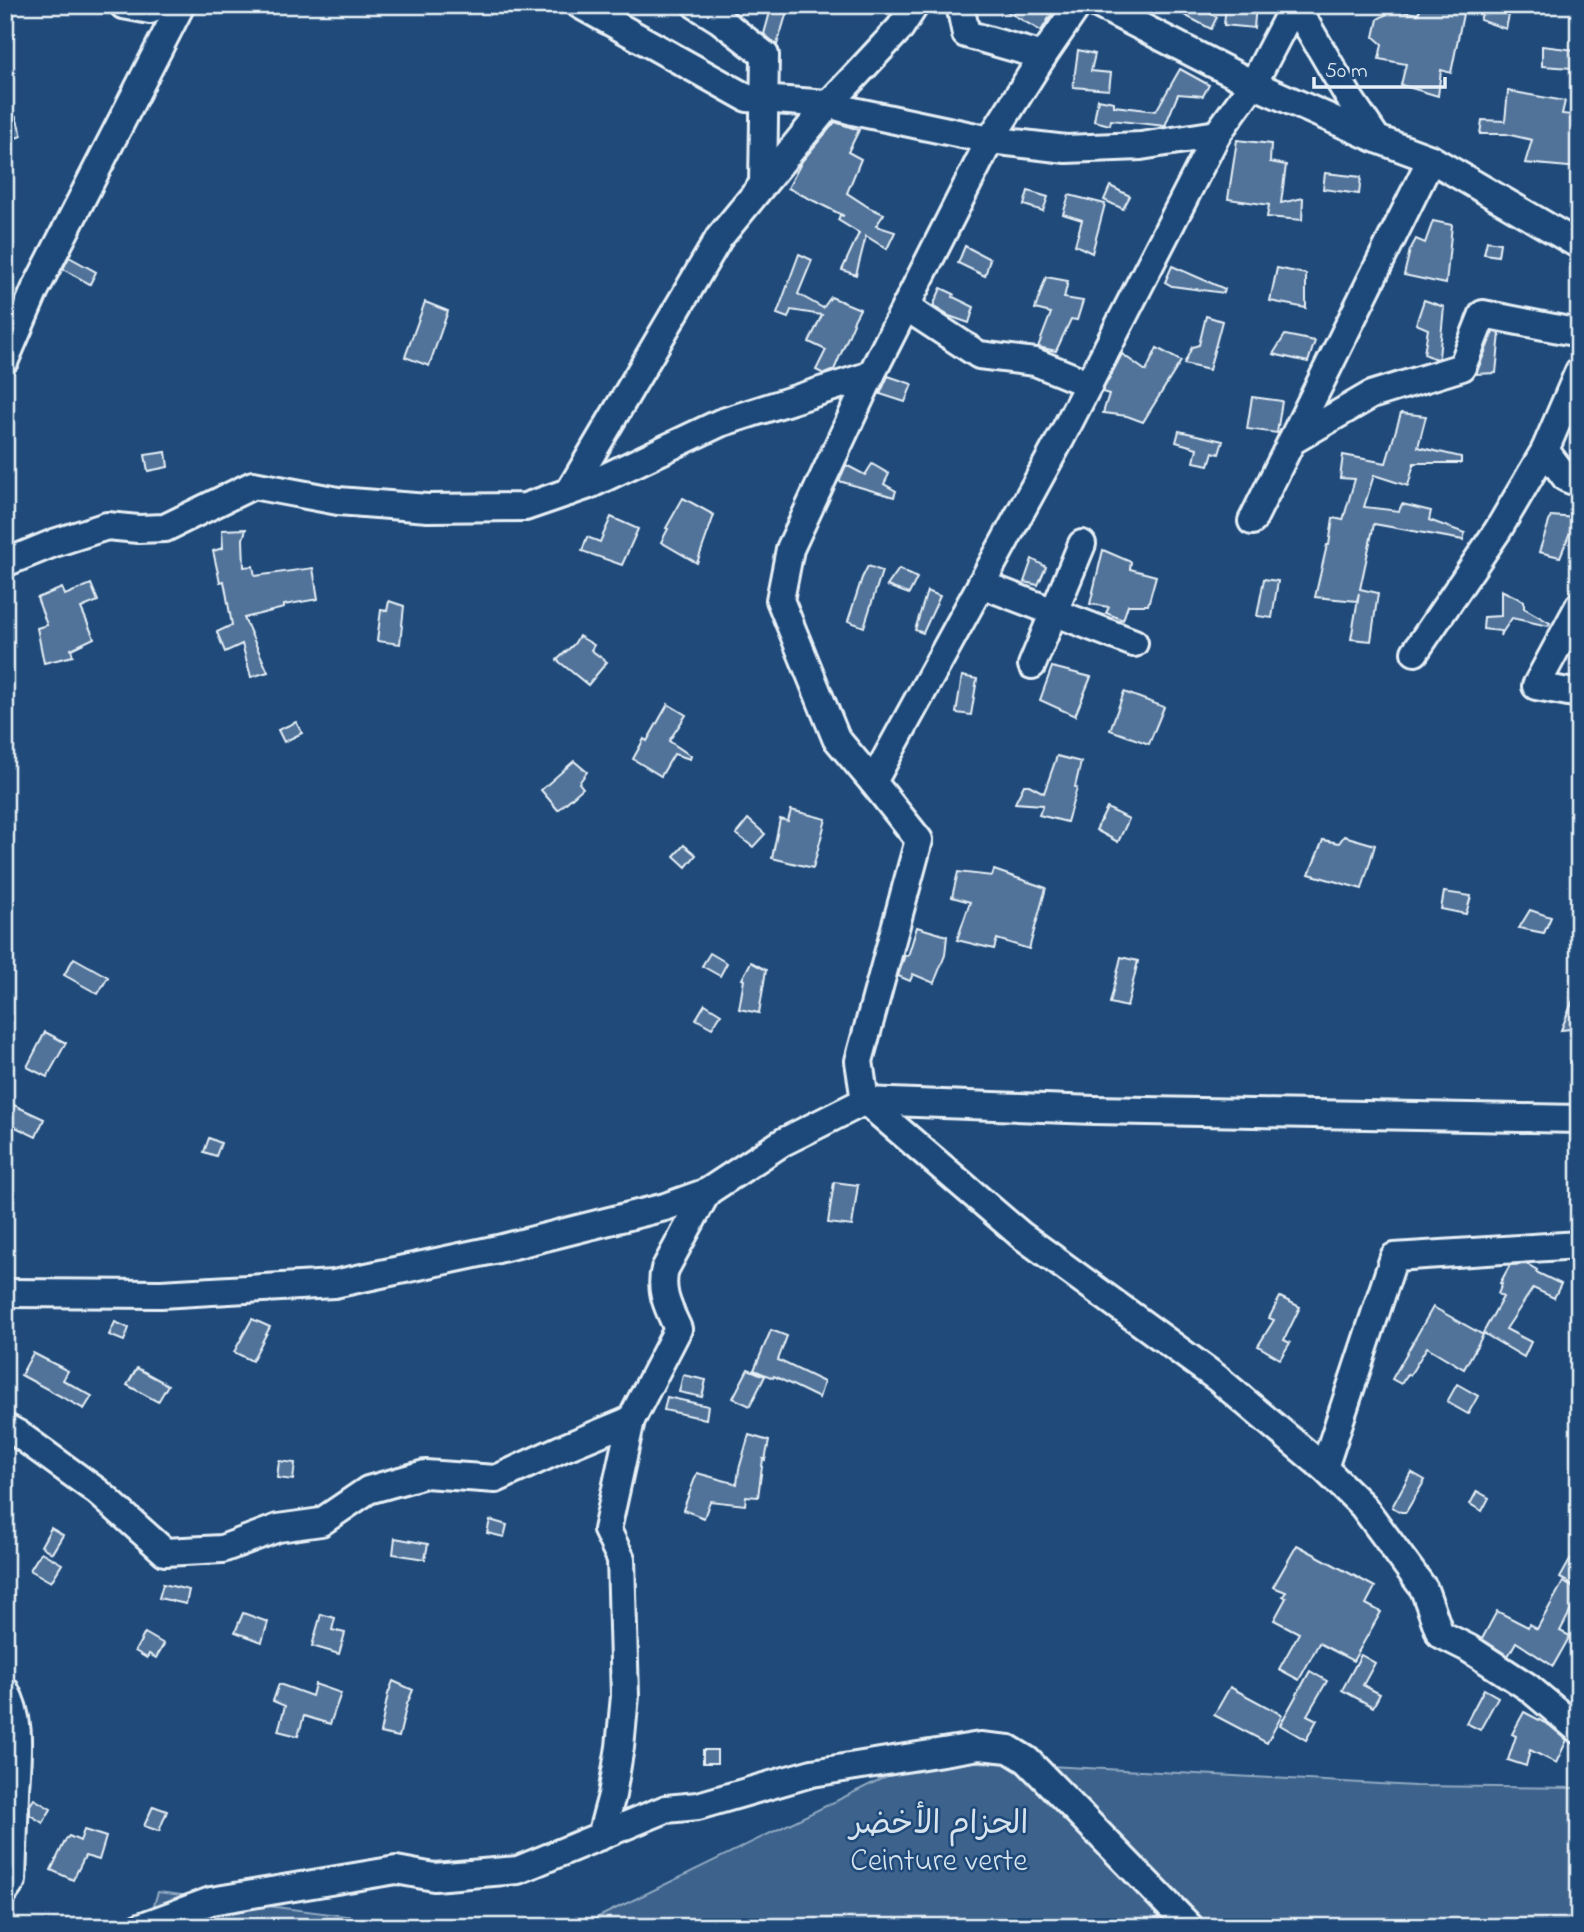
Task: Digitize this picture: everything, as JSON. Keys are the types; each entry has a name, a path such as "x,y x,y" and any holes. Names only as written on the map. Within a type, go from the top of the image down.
{"street":[{"path":"123,5 150,10"},
{"path":"5,360 35,290 181,5"},
{"path":"580,5 747,98 829,104 990,140 1066,149 1141,146 1217,134"},
{"path":"696,5 765,55 763,184"},
{"path":"569,492 719,238 829,104 900,28 915,5"},
{"path":"960,5 966,34 1043,56"},
{"path":"1078,5 990,140 871,375 790,549 780,600 835,738 919,841 859,1062 865,1101 1021,1235 1217,1378 1324,1468 1363,1506 1424,1589 1440,1634 1468,1648 1528,1687 1579,1730"},
{"path":"1099,5 1253,84 1377,139 1432,159 1579,245"},
{"path":"873,782 1089,384 1217,134 1253,84 1295,5"},
{"path":"1295,5 1350,99 1377,139"},
{"path":"1252,522 1432,159"},
{"path":"906,307 979,355 1035,362 1089,384"},
{"path":"1292,441 1371,395 1462,367 1483,314 1579,333"},
{"path":"1415,652 1498,530 1545,450 1579,371"},
{"path":"5,563 107,526 138,529 165,527 253,485 338,500 428,508 525,507 589,485 720,423 871,375"},
{"path":"1545,450 1566,478 1579,484"},
{"path":"1032,665 1082,544"},
{"path":"981,584 1134,643"},
{"path":"1579,606 1536,686 1579,694"},
{"path":"5,1293 161,1294 334,1284 498,1249 665,1207 707,1192 783,1142 865,1101 1094,1110 1579,1119"},
{"path":"601,1836 614,1783 625,1696 621,1559 607,1530 631,1420 678,1329 663,1294 662,1278 707,1192"},
{"path":"1324,1468 1394,1256 1579,1245"},
{"path":"5,1427 98,1492 164,1552 222,1549 278,1528 321,1522 368,1490 425,1474 496,1479 631,1420"},
{"path":"5,1690 14,1708 17,1735 7,1884"},
{"path":"140,1927 211,1901 396,1870 433,1877 518,1870 666,1809 698,1805 812,1773 980,1746 1009,1749 1027,1760 1190,1927"}],"green space":[{"name":"الحزام الأخضر Ceinture verte","path":"922,1759 1415,1786 1579,1788 1579,1927 578,1927"},
{"path":"158,1892 432,1927 147,1927"}],"building":[{"path":"772,5 789,5 777,45 764,34"},
{"path":"996,5 1057,5 1041,31"},
{"path":"1165,5 1194,5 1217,17 1211,29"},
{"path":"1226,5 1256,5 1254,28 1224,25"},
{"path":"1422,5 1464,9 1451,73 1441,70 1438,96 1401,85 1406,64 1379,59 1382,44 1374,37 1378,19 1394,10 1418,14"},
{"path":"1485,5 1510,10 1506,29 1480,20"},
{"path":"1542,46 1576,50 1572,68 1542,66"},
{"path":"1078,50 1095,54 1091,71 1111,73 1109,90 1073,87"},
{"path":"1180,69 1209,85 1203,96 1178,94 1165,126 1111,120 1110,125 1094,121 1098,99 1114,102 1114,106 1156,111"},
{"path":"1508,91 1565,101 1562,114 1579,116 1579,168 1525,163 1532,140 1506,134 1480,134 1482,120 1505,121"},
{"path":"16,117 22,136 5,141 5,121"},
{"path":"835,122 859,130 848,152 861,159 847,193 884,214 876,226 895,232 887,249 866,236 856,275 842,270 859,233 838,220 840,215 844,216 788,188 802,161"},
{"path":"1237,140 1271,144 1270,162 1286,165 1281,203 1303,198 1302,220 1267,217 1270,205 1228,199"},
{"path":"1325,173 1361,177 1359,194 1323,189"},
{"path":"1110,186 1130,196 1123,209 1104,200"},
{"path":"1028,191 1048,197 1043,211 1024,205"},
{"path":"1069,195 1105,204 1092,253 1075,245 1082,220 1063,214"},
{"path":"1433,221 1452,225 1446,284 1404,275 1410,250 1416,239 1425,243"},
{"path":"1487,241 1500,243 1498,256 1484,254"},
{"path":"965,246 990,259 985,276 958,263"},
{"path":"799,254 812,260 798,294 823,308 831,297 860,309 834,370 824,374 816,370 826,350 809,342 822,315 791,310 788,318 777,314"},
{"path":"69,257 96,272 90,284 63,269"},
{"path":"1172,266 1225,289 1224,293 1172,286 1165,282"},
{"path":"1277,268 1306,274 1306,308 1270,301"},
{"path":"1046,277 1068,281 1064,298 1083,301 1077,320 1071,319 1056,351 1038,347 1051,313 1035,309"},
{"path":"941,288 974,307 969,323 949,316 933,306"},
{"path":"1424,300 1444,307 1439,357 1436,359 1424,354 1428,329 1416,324"},
{"path":"425,302 448,311 429,366 405,357"},
{"path":"1206,316 1222,321 1209,370 1184,364 1192,347 1199,345"},
{"path":"1493,332 1500,333 1496,373 1476,374"},
{"path":"1285,335 1315,341 1308,362 1273,354"},
{"path":"1157,348 1181,361 1143,422 1127,416 1103,413 1109,394 1102,392 1122,354 1146,371"},
{"path":"888,376 912,384 905,402 880,394"},
{"path":"1252,397 1282,401 1277,433 1247,429"},
{"path":"1401,413 1426,416 1418,447 1461,457 1461,463 1414,463 1408,486 1374,475 1364,507 1399,511 1402,504 1431,511 1429,520 1465,533 1463,540 1374,524 1360,589 1378,593 1371,641 1351,639 1359,593 1357,601 1315,597 1333,518 1343,520 1355,479 1340,478 1343,455 1386,463"},
{"path":"1179,431 1223,441 1219,454 1213,452 1209,465 1194,462 1197,448 1176,442"},
{"path":"166,452 168,467 148,471 145,455"},
{"path":"872,464 889,474 884,484 896,491 894,497 839,481 846,465 865,475"},
{"path":"683,498 714,515 697,563 661,542"},
{"path":"1551,516 1576,518 1560,557 1539,552"},
{"path":"611,517 638,529 622,565 582,551 587,537 600,542"},
{"path":"246,529 243,539 244,567 253,566 255,576 313,568 318,599 284,605 284,608 244,618 268,672 251,677 242,644 225,652 217,632 232,625 224,581 220,582 213,551 223,548 222,530"},
{"path":"1103,550 1131,562 1130,569 1156,576 1148,605 1128,605 1123,620 1106,613 1109,607 1090,604"},
{"path":"1032,559 1046,567 1038,585 1024,582"},
{"path":"868,566 882,571 864,627 848,621"},
{"path":"899,569 917,578 909,594 887,586"},
{"path":"1264,579 1278,581 1272,618 1257,616"},
{"path":"91,584 98,601 81,608 94,638 71,649 73,656 44,663 37,628 47,625 37,598 62,588 65,595"},
{"path":"1501,590 1524,601 1524,608 1550,623 1548,626 1512,618 1500,636 1501,631 1483,629 1484,617 1501,616"},
{"path":"927,591 940,596 923,633 915,630"},
{"path":"389,601 404,606 400,644 377,641 381,610 387,611"},
{"path":"579,636 594,645 591,650 607,662 588,685 557,660"},
{"path":"1052,667 1091,677 1075,716 1040,700"},
{"path":"962,676 977,679 971,715 956,713"},
{"path":"1124,692 1164,707 1149,744 1110,730"},
{"path":"668,704 686,715 669,741 691,756 690,759 674,754 661,776 633,759 644,739 647,741"},
{"path":"296,722 302,733 284,742 278,730"},
{"path":"1057,756 1081,762 1067,822 1039,815 1043,805 1015,803 1024,785 1044,793"},
{"path":"574,761 587,772 579,783 583,788 558,810 541,790"},
{"path":"1107,808 1129,819 1118,842 1096,830"},
{"path":"791,810 826,819 813,868 772,858 780,819 788,821"},
{"path":"748,819 765,834 753,847 736,834"},
{"path":"1344,836 1375,845 1362,889 1309,874 1323,840 1339,843"},
{"path":"684,845 696,855 686,867 674,856"},
{"path":"994,870 1046,888 1029,949 997,939 994,949 957,940 970,902 952,897 958,872 992,876"},
{"path":"1444,892 1471,896 1466,914 1441,909"},
{"path":"1530,910 1551,917 1544,933 1519,928"},
{"path":"917,927 947,936 945,955 934,983 913,974 910,981 898,976"},
{"path":"710,953 727,963 720,976 702,966"},
{"path":"1121,957 1138,961 1127,1007 1110,1003"},
{"path":"74,958 108,977 98,994 64,975"},
{"path":"751,962 766,970 759,1013 739,1009 742,979"},
{"path":"1578,988 1579,1028 1561,1030"},
{"path":"705,1004 721,1014 712,1028 696,1019"},
{"path":"45,1032 66,1043 47,1077 27,1067"},
{"path":"5,1101 44,1119 36,1137 5,1122"},
{"path":"209,1138 221,1143 216,1156 204,1152"},
{"path":"834,1182 858,1185 852,1226 828,1223"},
{"path":"1527,1264 1537,1270 1536,1272 1561,1284 1554,1298 1533,1288 1506,1329 1531,1342 1524,1357 1483,1333 1503,1297 1498,1294 1502,1284 1500,1283 1510,1265"},
{"path":"1280,1297 1300,1307 1284,1340 1290,1343 1280,1359 1258,1346 1274,1320 1269,1318"},
{"path":"1433,1307 1483,1335 1464,1369 1427,1347 1410,1375 1408,1374 1401,1384 1392,1379"},
{"path":"252,1319 270,1327 252,1361 234,1352"},
{"path":"115,1322 129,1328 124,1341 109,1335"},
{"path":"771,1330 787,1336 778,1360 824,1382 819,1398 774,1376 773,1378 754,1370"},
{"path":"33,1353 68,1371 63,1380 92,1396 84,1409 21,1375"},
{"path":"137,1368 168,1385 158,1402 127,1385"},
{"path":"748,1369 765,1376 750,1406 733,1398"},
{"path":"683,1375 706,1380 702,1397 679,1392"},
{"path":"1457,1384 1478,1396 1468,1414 1447,1402"},
{"path":"667,1397 708,1406 706,1419 664,1410"},
{"path":"749,1435 769,1441 765,1460 763,1459 758,1497 746,1496 745,1505 710,1501 704,1518 683,1510 697,1473 737,1484"},
{"path":"279,1461 295,1463 293,1480 277,1478"},
{"path":"1411,1472 1425,1480 1406,1512 1401,1512 1392,1507"},
{"path":"1477,1491 1489,1498 1482,1511 1470,1504"},
{"path":"490,1520 507,1525 504,1537 487,1533"},
{"path":"51,1528 63,1535 52,1553 41,1546"},
{"path":"395,1538 428,1544 425,1559 393,1554"},
{"path":"1579,1544 1579,1574 1573,1585 1560,1578"},
{"path":"1297,1545 1375,1587 1366,1604 1381,1612 1353,1661 1319,1643 1299,1680 1279,1669 1299,1633 1274,1620 1286,1598 1283,1596 1286,1592 1273,1587"},
{"path":"41,1552 62,1564 51,1582 30,1570"},
{"path":"1563,1582 1579,1591 1579,1595 1560,1631 1570,1636 1553,1666 1516,1642 1508,1656 1482,1639 1497,1611 1537,1629"},
{"path":"163,1584 189,1590 186,1604 159,1598"},
{"path":"243,1613 268,1622 262,1642 235,1632"},
{"path":"321,1614 335,1618 332,1630 345,1633 339,1654 312,1646"},
{"path":"145,1633 164,1644 156,1658 149,1654 147,1658 135,1651"},
{"path":"1361,1655 1375,1663 1363,1685 1380,1694 1373,1707 1342,1690"},
{"path":"1310,1671 1327,1681 1307,1715 1317,1720 1306,1740 1280,1725"},
{"path":"393,1681 413,1690 399,1737 380,1733"},
{"path":"279,1684 312,1696 315,1684 341,1693 330,1724 304,1716 298,1736 278,1731 285,1706 273,1701"},
{"path":"1230,1687 1282,1715 1267,1743 1214,1715"},
{"path":"1484,1689 1498,1697 1480,1730 1466,1723"},
{"path":"1524,1712 1549,1725 1567,1740 1556,1763 1530,1750 1526,1766 1508,1760 1516,1736 1512,1734"},
{"path":"703,1750 717,1750 717,1763 703,1763"},
{"path":"34,1799 51,1809 43,1823 30,1815 30,1805"},
{"path":"153,1806 167,1811 159,1831 144,1826"},
{"path":"84,1830 106,1837 99,1860 85,1856 73,1880 51,1870 66,1839 69,1836 80,1841"}]}
